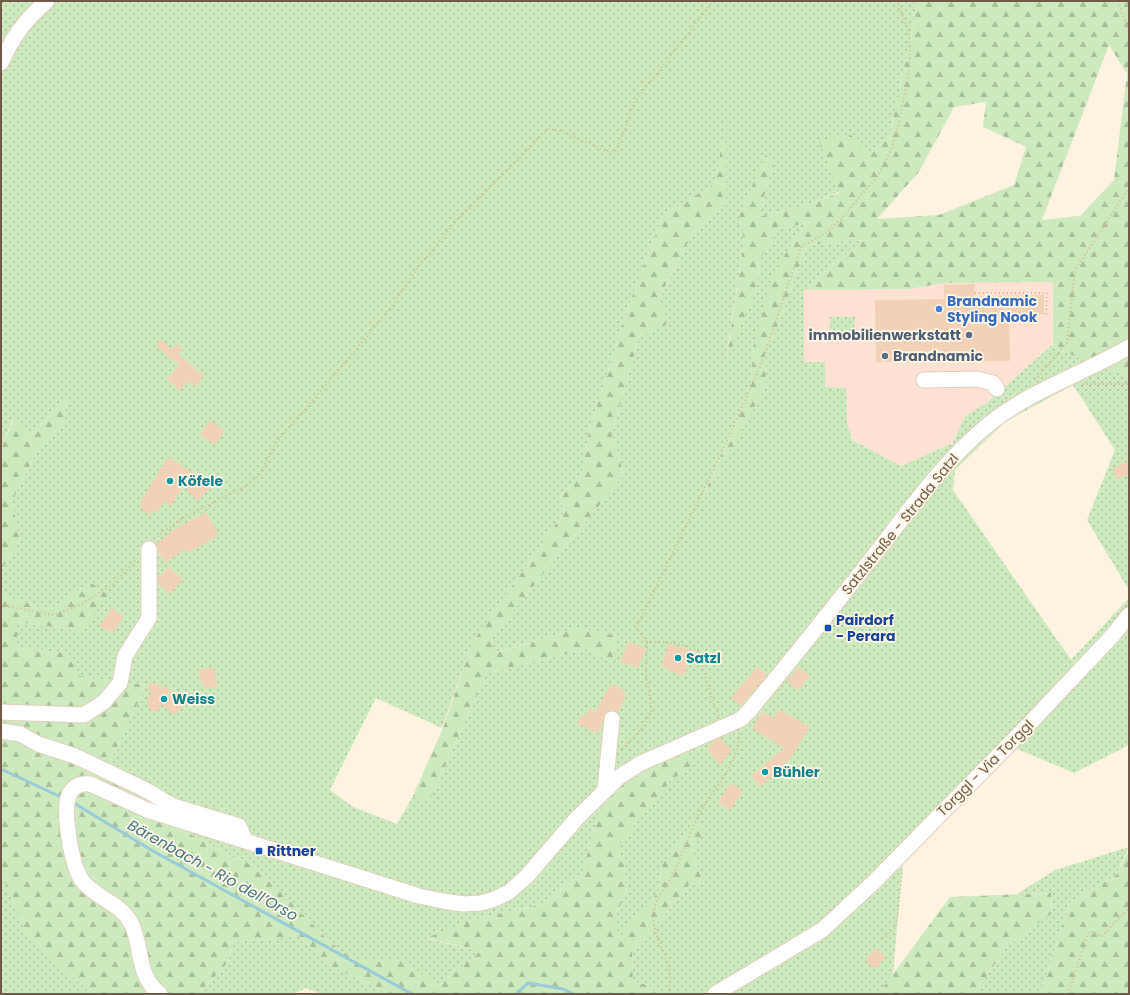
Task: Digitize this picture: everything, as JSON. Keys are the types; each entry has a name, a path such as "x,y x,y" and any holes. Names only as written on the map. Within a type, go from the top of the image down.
{"street":[{"path":"1,63 11,40 32,14 47,1"},
{"name":"Satzlstraße - Strada Satzl","path":"160,994 155,990 145,976 131,923 123,912 93,891 81,879 75,862 68,828 66,803 70,793 76,786 82,783 90,784 147,810 419,896 463,904 481,903 495,899 508,892 527,876 605,789 619,777 641,763 741,719 812,635 932,482 964,445 1013,407 1072,375 1129,347"},
{"path":"924,380 977,379 993,383 997,389"},
{"path":"1,712 84,715 104,702 120,683 124,656 149,618 149,549"},
{"name":"Torggl - Via Torggl","path":"715,994 822,930 874,882 904,849 1032,721 1113,635 1129,614"},
{"path":"605,789 612,719"},
{"path":"1,731 20,734 38,744 75,756 144,789 173,806 239,826 245,840"}],"path":[{"path":"1,605 54,616 82,604 113,584 149,549 153,539 176,522 247,485 260,475 275,444 365,339 391,307 419,266 458,220 543,133 549,129 558,130 606,151 613,152 617,149 634,103 713,1"},
{"path":"621,751 643,727 652,710 646,676 647,642 636,628 716,465 762,362 801,246 826,233 841,219 877,177 891,150 899,124 910,65 909,34 897,1"},
{"path":"1118,1 1129,33"},
{"path":"1030,386 1067,343 1075,270 1129,188"},
{"path":"975,293 1047,293 1046,317"},
{"path":"1072,375 1078,383 1129,384"},
{"path":"647,642 668,642 694,649 701,654 702,666 716,713 720,721 739,728 739,741 736,753 698,816 674,871 655,907 656,930 669,968 670,979 667,994"},
{"path":"882,939 896,927 904,849"},
{"path":"1068,994 1089,931 1102,936 1129,908"}],"shaded area":[{"path":"1053,282 1053,344 987,403 965,416 953,443 901,466 852,440 847,422 846,388 825,388 804,362 804,290 909,289 944,283"}],"green space":[{"path":"1,1 916,1 915,15 889,138 868,155 820,141 839,192 805,205 758,217 773,165 767,153 739,216 744,240 726,359 756,289 761,257 779,229 811,222 793,240 754,344 750,387 703,496 766,386 765,353 779,323 807,245 862,240 804,290 804,362 825,362 825,387 846,388 847,422 852,440 901,466 953,443 965,416 987,403 1053,344 1056,349 1129,377 1129,590 1087,520 1115,450 1073,385 1005,422 955,470 953,490 1071,660 1129,598 1129,745 1074,773 1008,745 904,849 893,974 882,989 873,994 659,994 648,985 633,981 632,949 662,918 689,885 704,884 692,850 693,817 681,842 662,864 659,891 621,936 612,922 627,890 624,863 617,846 669,782 691,766 605,789 583,871 543,904 472,920 427,939 481,951 438,986 406,963 355,961 329,941 257,868 180,829 110,763 146,685 80,676 67,653 17,648 16,622 82,631 90,582 49,610 1,594 1,570 20,541 12,501 37,452 64,422 68,396 30,437 13,419 1,449","holes":["726,123 726,205 694,231 660,297 666,325 639,337 612,434 624,475 492,637 493,653 579,628 617,636 612,662 586,649 486,674 430,800 413,796 397,824 353,807 330,790 376,698 442,728 472,643 565,511 559,499 582,472 589,430 630,302 663,215 715,184"]},
{"path":"916,1 1129,1 1129,377 1056,349 1053,344 1053,282 944,283 909,289 804,290 862,240 807,245 779,323 765,353 766,386 701,502 750,387 754,344 771,280 793,240 811,222 779,229 761,257 756,289 726,362 744,240 739,216 767,152 773,165 758,217 805,205 839,193 819,141 851,135 868,155 889,138 915,15","holes":["1109,45 1127,74 1114,180 1080,216 1042,220","986,102 983,127 1026,147 1014,185 939,215 877,219 919,172 954,107"]},
{"path":"726,119 726,205 694,231 660,296 666,325 639,337 612,434 624,475 492,637 494,653 579,628 617,636 612,662 586,649 486,674 430,800 413,796 443,728 472,643 565,511 559,499 582,472 589,430 630,302 663,215 715,184"},
{"path":"830,317 855,317 854,335 830,335"},
{"path":"68,396 64,422 37,452 12,501 20,541 1,570 1,449 14,419 30,437"},
{"path":"90,582 108,595 82,631 17,622 17,648 67,653 80,676 146,685 110,763 180,829 257,868 329,941 355,961 405,961 438,986 481,951 426,938 472,920 543,904 583,871 605,789 686,744 691,766 669,782 618,846 624,863 627,890 612,922 621,935 659,891 662,864 681,842 693,816 704,833 692,850 704,884 689,885 662,918 632,949 633,981 648,985 659,994 387,994 384,991 334,968 298,936 234,942 228,962 199,994 91,994 25,931 1,872 1,594 49,610"},
{"path":"1129,847 1116,875 1070,902 1040,994 974,994 1006,948 1052,913 1051,893 1017,894 1055,870"},
{"path":"1129,850 1129,994 1040,994 1070,902 1116,875"},
{"path":"1,872 25,931 91,994 1,994"},
{"path":"1051,893 1052,913 1006,948 974,994 873,994 882,989 950,897"},
{"path":"298,936 334,968 384,991 387,994 321,994 306,988 294,994 199,994 228,962 234,942"}],"building":[{"path":"975,284 975,296 1044,295 1044,314 1009,314 1010,361 876,362 875,300 944,299 944,285"},
{"path":"161,340 172,349 176,344 183,349 178,354 204,376 195,387 188,381 180,391 167,379 179,365 156,346"},
{"path":"210,420 225,431 215,445 200,435"},
{"path":"168,457 198,476 210,488 197,501 183,486 171,506 164,501 157,513 153,510 150,515 140,508 143,503 140,502"},
{"path":"1129,461 1129,474 1117,480 1112,469"},
{"path":"206,512 219,535 188,553 185,549 166,563 158,552 156,544 173,530"},
{"path":"169,567 183,580 169,594 158,583 158,578"},
{"path":"112,608 124,617 113,633 99,626"},
{"path":"628,642 646,648 638,668 620,662"},
{"name":"Satzl","path":"668,644 694,651 683,676 662,667"},
{"path":"214,667 218,686 204,689 198,670"},
{"path":"757,667 767,675 741,706 731,698"},
{"path":"798,667 810,675 799,690 787,682"},
{"name":"Weiss","path":"151,682 172,690 186,704 174,715 162,705 155,713 148,707 147,699 152,692 147,689"},
{"path":"611,684 625,691 623,695 626,697 618,712 610,710 605,713 598,734 577,723 581,715 585,716 589,708 595,712"},
{"path":"779,709 810,727 790,759 760,787 751,776 784,748 752,728 762,712 774,718"},
{"path":"720,738 732,750 720,765 707,750 715,740"},
{"path":"731,783 743,791 730,810 718,802"},
{"path":"876,948 886,957 875,969 865,960"}],"waterway":[{"name":"Bärenbach - Rio dell’Orso","path":"1,769 63,798"},
{"name":"Bärenbach - Rio dell’Orso","path":"72,802 153,851 412,994"},
{"name":"Bärenbach - Rio dell’Orso","path":"516,994 528,983 563,989 574,994"}],"place":[{"name":"Brandnamic Styling Nook","path":"939,309"},
{"name":"immobilienwerkstatt","path":"969,335"},
{"name":"Brandnamic","path":"885,356"},
{"name":"Köfele","path":"170,481"},
{"name":"Pairdorf - Perara","path":"828,628"},
{"name":"Satzl","path":"678,658"},
{"name":"Weiss","path":"164,699"},
{"name":"Bühler","path":"765,772"},
{"name":"Rittner","path":"259,851"}]}
